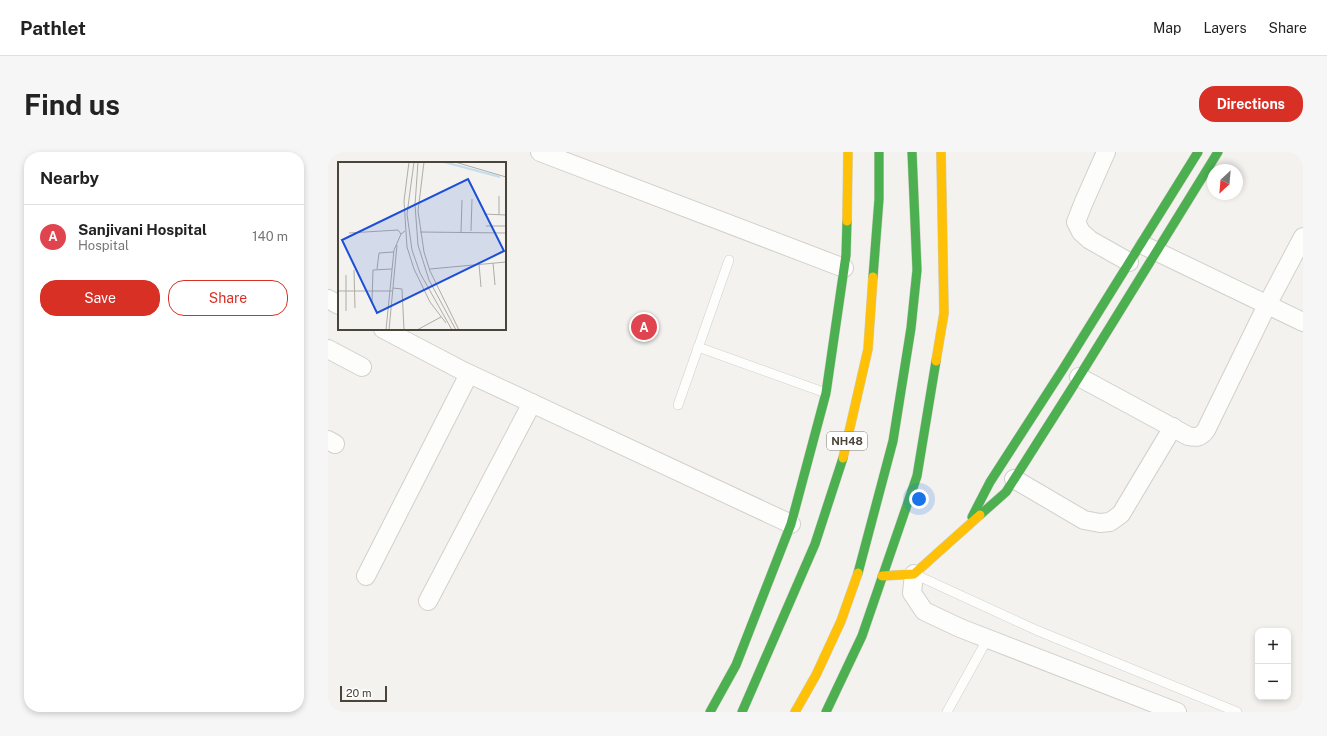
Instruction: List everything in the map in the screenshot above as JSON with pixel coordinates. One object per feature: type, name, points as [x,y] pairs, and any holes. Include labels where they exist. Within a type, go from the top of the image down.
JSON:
[{"type":"main road","points":[[710,712],[736,666],[791,524],[826,393],[846,256],[848,152]]},
{"type":"main road","name":"NH48","points":[[742,712],[815,544],[844,455],[868,349],[879,199],[879,152]]},
{"type":"main road","points":[[795,712],[816,675],[841,621],[862,561],[893,441],[917,270],[912,152]]},
{"type":"main road","points":[[827,710],[862,636],[917,476],[944,313],[941,152]]},
{"type":"main road","points":[[882,576],[914,574],[1003,496],[1079,377],[1198,152]]},
{"type":"main road","points":[[967,527],[990,482],[1130,262],[1149,247],[1218,152]]},
{"type":"street","points":[[540,152],[844,268]]},
{"type":"street","points":[[1106,152],[1076,222],[1081,232],[1090,240],[1130,262]]},
{"type":"street","points":[[1079,377],[1188,436],[1202,436],[1267,305],[1303,237]]},
{"type":"street","points":[[1149,247],[1303,322]]},
{"type":"street","points":[[328,299],[338,304]]},
{"type":"street","points":[[385,330],[469,374],[791,524]]},
{"type":"street","points":[[328,349],[362,368]]},
{"type":"street","points":[[366,576],[469,374]]},
{"type":"street","points":[[428,601],[532,403]]},
{"type":"street","points":[[1014,480],[1084,520],[1100,523],[1110,522],[1121,514],[1173,427]]},
{"type":"street","points":[[914,574],[912,593],[924,610],[960,628],[1177,712]]},
{"type":"lane","points":[[678,405],[729,260]]},
{"type":"lane","points":[[698,347],[826,393]]},
{"type":"lane","points":[[914,574],[1036,630],[1237,712]]},
{"type":"lane","points":[[947,712],[982,647]]},
{"type":"lane","points":[[827,710],[837,712]]},
{"type":"traffic: fast","points":[[873,277],[879,199],[879,152]]},
{"type":"traffic: fast","points":[[858,573],[893,441],[911,328],[917,270],[912,152]]},
{"type":"traffic: fast","points":[[972,517],[990,482],[1063,369],[1198,152]]},
{"type":"traffic: fast","points":[[980,515],[1006,492],[1218,152]]},
{"type":"traffic: fast","points":[[710,712],[736,665],[791,524],[826,393],[846,255],[847,221]]},
{"type":"traffic: fast","points":[[826,712],[862,636],[917,476],[936,361]]},
{"type":"traffic: fast","points":[[742,712],[815,544],[843,458]]},
{"type":"traffic: slow","points":[[847,221],[848,152]]},
{"type":"traffic: slow","points":[[936,361],[944,313],[941,152]]},
{"type":"traffic: slow","points":[[843,458],[868,349],[873,277]]},
{"type":"traffic: slow","points":[[882,576],[914,574],[980,515]]},
{"type":"traffic: slow","points":[[795,712],[816,675],[841,621],[858,573]]},
{"type":"place","name":"Sanjivani Hospital","points":[[644,327]]}]
